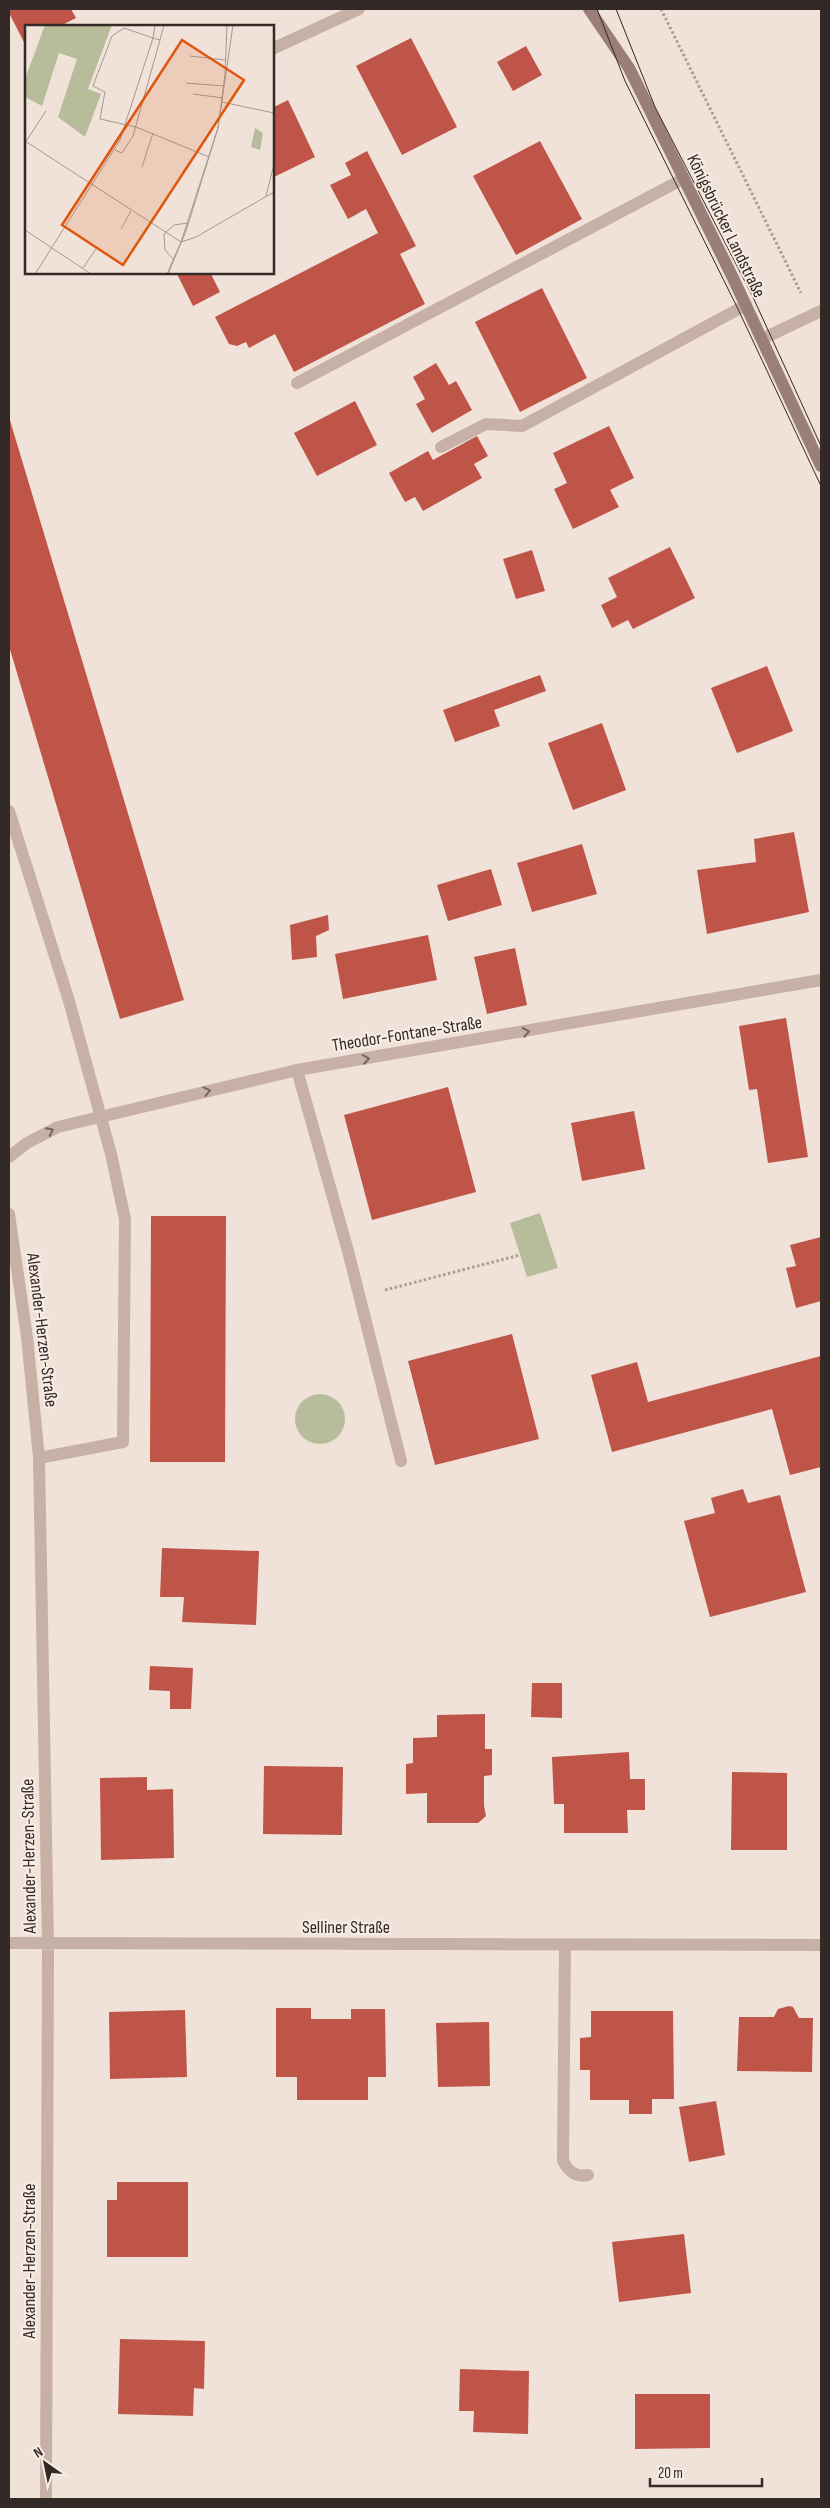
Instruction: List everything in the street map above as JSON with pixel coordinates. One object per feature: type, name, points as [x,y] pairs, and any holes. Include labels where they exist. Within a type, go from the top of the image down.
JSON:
[{"type":"main road","name":"Königsbrücker Landstraße","points":[[589,9],[629,68],[746,305],[821,466]]},
{"type":"street","points":[[274,49],[359,9]]},
{"type":"street","points":[[297,383],[683,179]]},
{"type":"street","points":[[441,447],[486,424],[522,426],[746,305]]},
{"type":"street","points":[[762,339],[817,313]]},
{"type":"street","points":[[9,811],[69,1000],[101,1116],[126,1219],[123,1442],[39,1458]]},
{"type":"street","name":"Theodor-Fontane-Straße","points":[[9,1157],[26,1143],[58,1127],[296,1070],[821,980]]},
{"type":"street","points":[[296,1070],[360,1297],[401,1461]]},
{"type":"street","name":"Alexander-Herzen-Straße","points":[[9,1214],[27,1337],[39,1458],[48,1944],[46,2499]]},
{"type":"street","name":"Selliner Straße","points":[[9,1943],[821,1945]]},
{"type":"street","points":[[565,1945],[563,2161],[569,2171],[580,2176],[588,2175]]},
{"type":"path","points":[[661,9],[817,313]]},
{"type":"path","points":[[360,1297],[520,1255]]},
{"type":"green space","points":[[540,1213],[558,1268],[527,1277],[510,1223]]},
{"type":"green space","points":[[320,1394],[329,1396],[340,1405],[345,1419],[343,1428],[334,1439],[320,1444],[311,1442],[300,1433],[295,1419],[297,1410],[306,1399]]},
{"type":"building","points":[[9,9],[71,9],[76,18],[62,25],[25,25],[25,44],[9,13]]},
{"type":"building","points":[[411,38],[457,127],[402,155],[356,66]]},
{"type":"building","points":[[526,46],[542,75],[513,91],[497,62]]},
{"type":"building","points":[[288,100],[315,157],[274,177],[274,107]]},
{"type":"building","points":[[540,141],[582,219],[516,255],[473,176]]},
{"type":"building","points":[[367,151],[416,246],[400,254],[425,304],[294,372],[275,334],[249,348],[246,342],[237,346],[229,344],[215,317],[378,233],[366,209],[348,219],[330,185],[351,175],[345,163]]},
{"type":"building","points":[[177,274],[211,274],[220,292],[193,306]]},
{"type":"building","points":[[542,288],[587,378],[520,412],[475,322]]},
{"type":"building","points":[[436,363],[449,385],[456,381],[472,410],[432,433],[416,404],[425,399],[413,377]]},
{"type":"building","points":[[355,401],[377,445],[317,476],[294,433]]},
{"type":"building","points":[[9,417],[184,1000],[120,1019],[9,646]]},
{"type":"building","points":[[609,426],[634,478],[610,490],[619,507],[573,529],[554,489],[567,483],[553,453]]},
{"type":"building","points":[[477,436],[488,456],[474,464],[482,478],[423,511],[415,497],[405,502],[389,473],[428,451],[433,460]]},
{"type":"building","points":[[670,547],[695,598],[633,629],[628,620],[612,628],[601,605],[617,597],[608,578]]},
{"type":"building","points":[[532,550],[545,591],[516,599],[503,559]]},
{"type":"building","points":[[767,666],[793,731],[737,753],[711,688]]},
{"type":"building","points":[[540,675],[546,691],[494,710],[500,726],[455,742],[443,710]]},
{"type":"building","points":[[602,723],[626,790],[573,810],[548,743]]},
{"type":"building","points":[[794,832],[809,912],[707,934],[697,870],[756,862],[754,839]]},
{"type":"building","points":[[582,844],[597,894],[532,912],[517,863]]},
{"type":"building","points":[[491,869],[502,905],[448,921],[437,885]]},
{"type":"building","points":[[328,915],[329,930],[316,936],[317,957],[292,960],[290,925]]},
{"type":"building","points":[[428,935],[437,980],[343,999],[335,954]]},
{"type":"building","points":[[515,948],[527,1005],[487,1014],[474,957]]},
{"type":"building","points":[[786,1018],[808,1157],[768,1163],[757,1089],[749,1090],[739,1026]]},
{"type":"building","points":[[448,1087],[476,1192],[372,1220],[344,1115]]},
{"type":"building","points":[[634,1111],[645,1169],[582,1181],[571,1123]]},
{"type":"building","points":[[151,1216],[226,1216],[225,1462],[150,1462]]},
{"type":"building","points":[[821,1237],[821,1301],[796,1308],[786,1268],[796,1266],[790,1245]]},
{"type":"building","points":[[512,1334],[539,1439],[435,1465],[408,1361]]},
{"type":"building","points":[[821,1356],[821,1467],[790,1475],[772,1409],[612,1452],[591,1375],[637,1362],[648,1402]]},
{"type":"building","points":[[743,1489],[748,1503],[780,1495],[806,1592],[710,1617],[684,1521],[715,1513],[711,1498]]},
{"type":"building","points":[[162,1548],[259,1551],[256,1625],[182,1622],[184,1597],[160,1597]]},
{"type":"building","points":[[150,1666],[193,1668],[191,1709],[170,1709],[170,1691],[149,1690]]},
{"type":"building","points":[[532,1683],[562,1683],[562,1718],[531,1717]]},
{"type":"building","points":[[485,1714],[485,1749],[492,1749],[492,1775],[484,1776],[486,1816],[478,1823],[427,1823],[427,1793],[406,1794],[406,1764],[413,1763],[413,1738],[437,1737],[437,1715]]},
{"type":"building","points":[[629,1752],[630,1779],[645,1779],[645,1810],[627,1810],[628,1833],[564,1833],[564,1804],[554,1804],[552,1757]]},
{"type":"building","points":[[264,1766],[343,1767],[342,1835],[263,1834]]},
{"type":"building","points":[[732,1772],[787,1773],[787,1850],[731,1850]]},
{"type":"building","points":[[147,1777],[147,1790],[173,1789],[174,1858],[101,1860],[100,1778]]},
{"type":"building","points":[[789,2006],[793,2007],[799,2018],[813,2018],[812,2072],[737,2071],[739,2017],[774,2017],[778,2009]]},
{"type":"building","points":[[276,2008],[311,2008],[311,2019],[351,2019],[351,2009],[385,2009],[386,2077],[368,2077],[368,2100],[297,2100],[297,2077],[276,2077]]},
{"type":"building","points":[[185,2010],[187,2077],[110,2079],[109,2012]]},
{"type":"building","points":[[591,2011],[673,2011],[674,2099],[652,2099],[652,2114],[629,2114],[629,2100],[590,2100],[590,2070],[580,2070],[580,2038],[591,2037]]},
{"type":"building","points":[[489,2022],[490,2086],[438,2087],[436,2023]]},
{"type":"building","points":[[716,2101],[725,2155],[689,2162],[679,2107]]},
{"type":"building","points":[[117,2182],[188,2182],[188,2257],[107,2257],[107,2200],[117,2200]]},
{"type":"building","points":[[684,2234],[691,2293],[619,2302],[612,2242]]},
{"type":"building","points":[[120,2339],[205,2341],[204,2389],[194,2388],[193,2416],[118,2414]]},
{"type":"building","points":[[460,2369],[529,2371],[528,2434],[473,2432],[474,2411],[459,2411]]},
{"type":"building","points":[[635,2394],[710,2394],[710,2448],[635,2449]]},
{"type":"tram line","points":[[597,9],[625,81],[738,309],[821,486]]},
{"type":"tram line","points":[[616,9],[655,107],[752,295],[821,446]]}]
